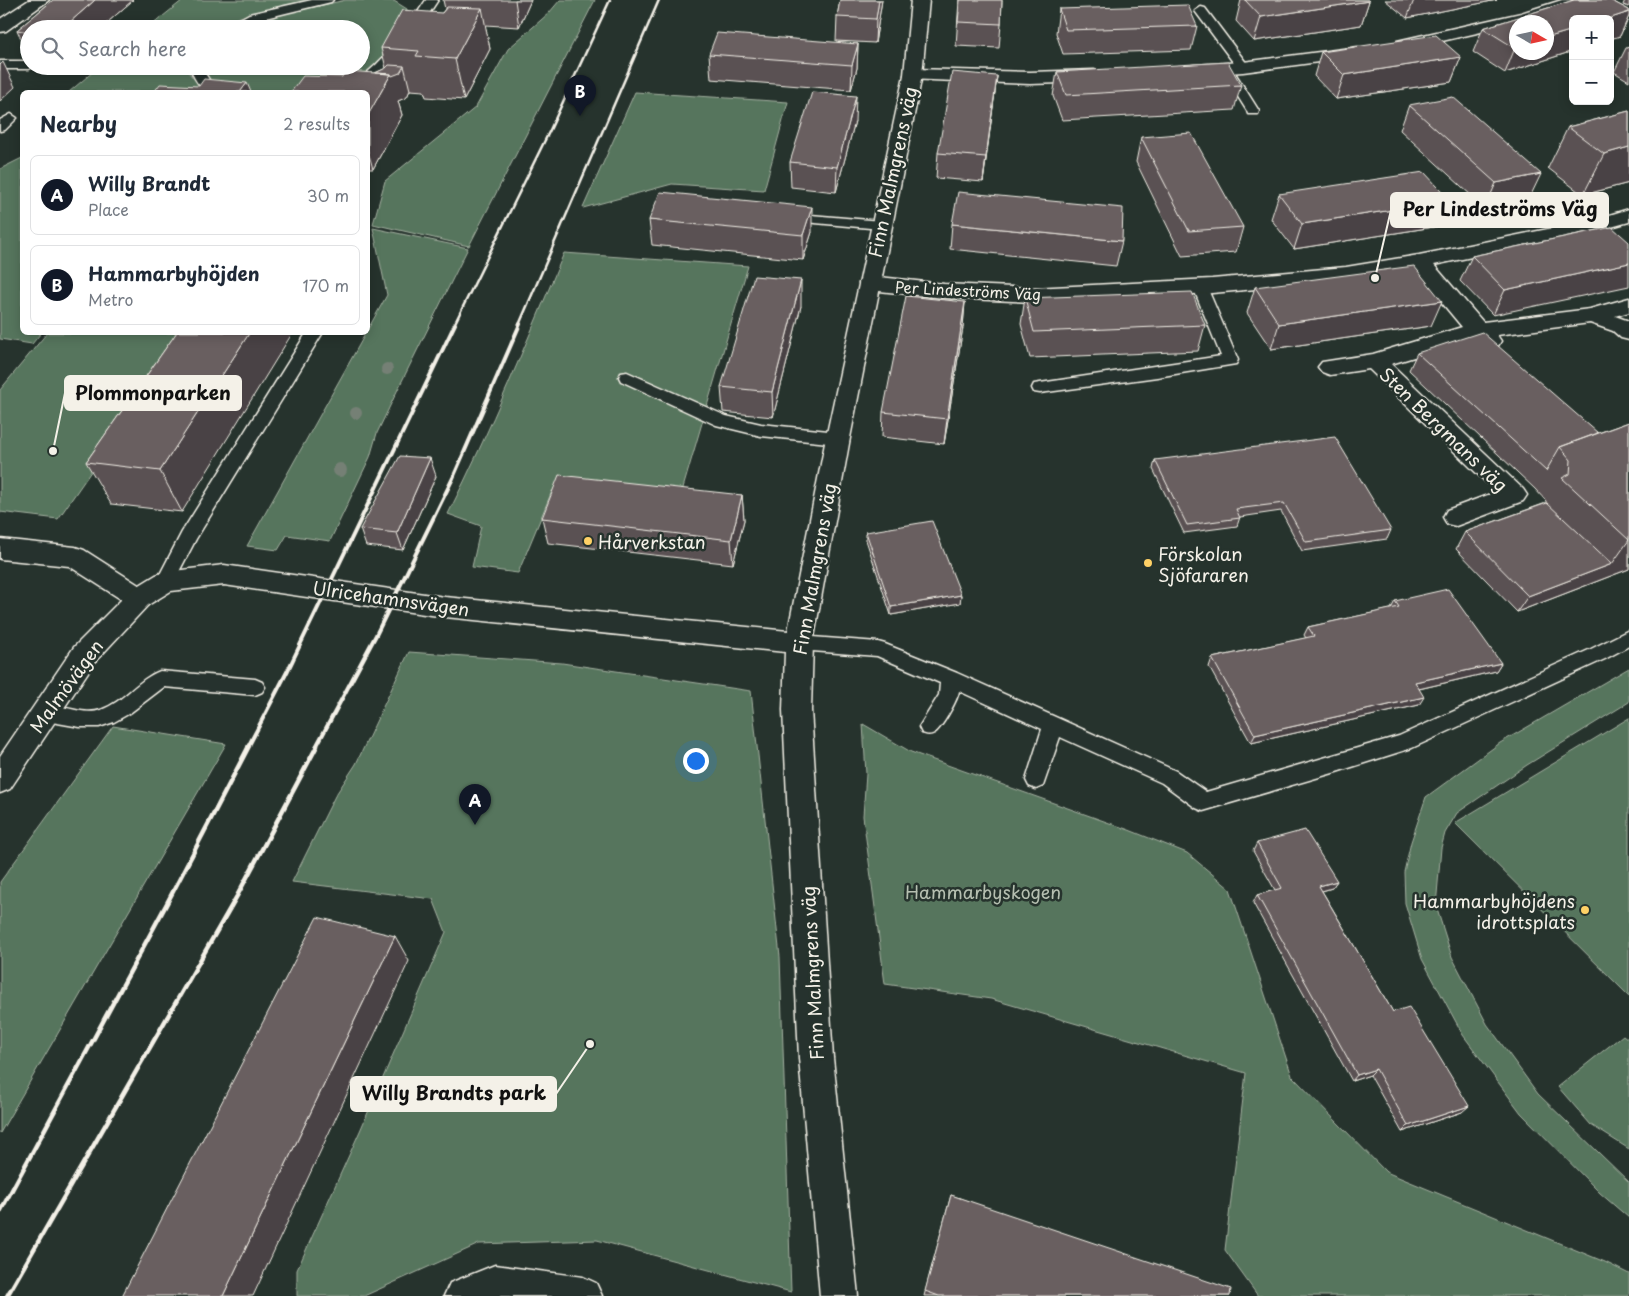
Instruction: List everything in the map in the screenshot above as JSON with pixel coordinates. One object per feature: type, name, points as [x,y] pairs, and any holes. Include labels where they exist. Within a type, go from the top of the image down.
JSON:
[{"type":"street","points":[[0,27],[40,0]]},
{"type":"street","name":"Finn Malmgrens väg","points":[[839,1296],[816,1058],[797,720],[798,643],[881,225],[913,75],[920,0]]},
{"type":"street","points":[[1181,72],[1383,49],[1526,17],[1580,0]]},
{"type":"street","points":[[913,75],[1030,78],[1116,75]]},
{"type":"street","name":"Per Lindeströms Väg","points":[[870,283],[944,292],[1033,295],[1200,287],[1346,274],[1419,262],[1597,224],[1629,215]]},
{"type":"street","points":[[1597,224],[1621,240]]},
{"type":"street","points":[[1419,262],[1477,330],[1506,355]]},
{"type":"street","name":"Sten Bergmans väg","points":[[1330,367],[1374,361],[1477,330],[1592,316],[1629,305]]},
{"type":"street","name":"Sten Bergmans väg","points":[[1592,316],[1621,326],[1629,333]]},
{"type":"street","name":"Sten Bergmans väg","points":[[1374,361],[1514,496],[1456,517]]},
{"type":"street","points":[[0,549],[75,557],[139,598]]},
{"type":"street","name":"Ulricehamnsvägen","points":[[139,598],[165,582],[224,575],[445,606],[798,643]]},
{"type":"street","name":"Malmövägen","points":[[0,780],[84,655],[139,598]]},
{"type":"street","points":[[463,1296],[495,1284],[583,1296]]},
{"type":"lane","points":[[246,20],[327,0]]},
{"type":"lane","points":[[350,90],[376,73],[400,46],[432,0]]},
{"type":"lane","points":[[1201,10],[1234,67],[1253,112]]},
{"type":"lane","points":[[0,65],[20,65]]},
{"type":"lane","points":[[200,75],[207,87],[212,90]]},
{"type":"lane","points":[[0,127],[11,118]]},
{"type":"lane","points":[[774,216],[881,225]]},
{"type":"lane","points":[[1040,388],[1230,360],[1200,287]]},
{"type":"lane","points":[[165,582],[188,537],[313,335]]},
{"type":"lane","points":[[627,377],[722,421],[761,430],[838,438]]},
{"type":"lane","points":[[798,643],[878,649],[950,678],[1169,777],[1203,802],[1333,766],[1405,742],[1598,654],[1629,637]]},
{"type":"lane","points":[[929,727],[949,696],[950,678]]},
{"type":"lane","points":[[46,713],[99,719],[119,709],[160,679],[255,687]]},
{"type":"lane","points":[[1036,780],[1053,724]]},
{"type":"green space","points":[[183,0],[311,0],[272,8],[233,20],[158,20]]},
{"type":"green space","points":[[346,0],[394,1],[407,9],[405,32],[370,72],[370,20],[265,20],[290,12]]},
{"type":"green space","points":[[560,0],[595,0],[469,246],[373,224],[385,181],[476,107],[508,49],[549,13]]},
{"type":"green space","points":[[89,75],[191,75],[203,90],[71,90]]},
{"type":"green space","points":[[207,75],[364,75],[336,90],[222,90],[211,82]]},
{"type":"green space","points":[[635,92],[788,102],[764,190],[672,184],[583,208]]},
{"type":"green space","points":[[20,159],[20,335],[39,335],[32,344],[0,339],[0,169]]},
{"type":"green space","points":[[373,228],[468,248],[377,433],[370,457],[330,541],[287,535],[278,550],[247,546],[365,335],[370,335],[370,325],[387,295]]},
{"type":"green space","points":[[564,253],[748,266],[678,505],[552,491],[518,573],[472,567],[481,526],[448,514],[494,417]]},
{"type":"green space","points":[[45,335],[186,335],[58,519],[0,512],[0,390]]},
{"type":"green space","points":[[409,652],[562,663],[751,691],[780,957],[791,1292],[597,1240],[479,1244],[364,1296],[297,1296],[297,1270],[360,1131],[446,932],[433,899],[292,882],[335,796],[356,764]]},
{"type":"green space","points":[[1629,668],[1629,702],[1527,765],[1457,813],[1445,833],[1441,848],[1436,906],[1452,957],[1487,1024],[1538,1094],[1629,1182],[1629,1218],[1600,1193],[1521,1113],[1463,1035],[1422,959],[1405,903],[1404,872],[1411,842],[1426,797],[1500,743]]},
{"type":"green space","name":"Hammarbyhöjdens idrottsplats","points":[[1629,718],[1629,996],[1455,823]]},
{"type":"green space","name":"Hammarbyskogen","points":[[863,724],[911,752],[1129,830],[1187,853],[1230,889],[1292,1076],[1386,1172],[1605,1262],[1629,1274],[1629,1296],[1258,1296],[1225,1250],[1246,1073],[991,999],[885,984],[863,816],[866,774]]},
{"type":"green space","points":[[113,726],[226,744],[0,1133],[0,882]]},
{"type":"green space","points":[[1623,1035],[1629,1040],[1629,1149],[1591,1125],[1558,1087]]},
{"type":"building","points":[[53,0],[95,0],[72,20],[29,20]]},
{"type":"building","points":[[840,0],[879,0],[876,19],[837,17]]},
{"type":"building","points":[[960,0],[1002,0],[1001,24],[958,22]]},
{"type":"building","points":[[1245,0],[1368,0],[1369,1],[1261,17]]},
{"type":"building","points":[[1574,0],[1610,0],[1629,10],[1629,12],[1614,17],[1614,15],[1569,15],[1569,31],[1554,36],[1554,15],[1525,15]]},
{"type":"building","points":[[1188,5],[1197,26],[1066,30],[1059,9]]},
{"type":"building","points":[[447,7],[482,8],[455,59],[416,56],[419,51],[381,48],[402,10],[442,13]]},
{"type":"building","points":[[1509,20],[1509,44],[1483,28]]},
{"type":"building","points":[[717,33],[858,44],[852,65],[709,54]]},
{"type":"building","points":[[1436,35],[1461,57],[1344,75],[1321,52]]},
{"type":"building","points":[[1228,62],[1241,85],[1066,95],[1057,72]]},
{"type":"building","points":[[389,65],[404,66],[400,73],[392,76],[391,74],[375,73],[386,68]]},
{"type":"building","points":[[952,72],[997,76],[986,157],[938,153]]},
{"type":"building","points":[[370,73],[391,74],[370,111],[370,90],[292,90],[303,76],[342,77],[343,75],[370,75]]},
{"type":"building","points":[[204,79],[247,83],[242,90],[156,90],[160,84],[199,86]]},
{"type":"building","points":[[812,92],[856,96],[837,167],[790,162]]},
{"type":"building","points":[[1453,97],[1541,174],[1496,183],[1409,105]]},
{"type":"building","points":[[1629,111],[1629,147],[1604,154],[1568,127]]},
{"type":"building","points":[[1191,133],[1243,227],[1189,231],[1141,137]]},
{"type":"building","points":[[1424,172],[1451,201],[1302,224],[1279,194]]},
{"type":"building","points":[[660,192],[812,207],[803,235],[649,220]]},
{"type":"building","points":[[958,192],[1123,208],[1122,241],[952,224]]},
{"type":"building","points":[[1612,227],[1629,242],[1629,263],[1505,290],[1472,256]]},
{"type":"building","points":[[1414,266],[1442,301],[1279,324],[1255,287]]},
{"type":"building","points":[[754,276],[801,280],[772,392],[721,387]]},
{"type":"building","points":[[1192,292],[1205,325],[1034,332],[1025,298]]},
{"type":"building","points":[[906,296],[965,302],[947,419],[883,412]]},
{"type":"building","points":[[1482,332],[1598,433],[1560,447],[1546,471],[1417,353]]},
{"type":"building","points":[[175,335],[248,335],[160,471],[86,462]]},
{"type":"building","points":[[1629,422],[1629,540],[1562,478],[1570,474],[1571,460],[1560,447]]},
{"type":"building","points":[[1335,437],[1391,530],[1306,542],[1284,503],[1236,509],[1240,518],[1187,525],[1155,460]]},
{"type":"building","points":[[400,456],[430,458],[397,533],[360,529]]},
{"type":"building","points":[[559,475],[742,495],[731,540],[542,518]]},
{"type":"building","points":[[1547,503],[1612,564],[1528,596],[1465,532]]},
{"type":"building","points":[[932,521],[961,595],[891,607],[866,532]]},
{"type":"building","points":[[1448,589],[1501,663],[1415,682],[1424,697],[1255,735],[1212,658],[1314,636],[1308,627],[1399,607],[1395,601]]},
{"type":"building","points":[[1305,830],[1337,881],[1319,886],[1393,1012],[1409,1007],[1469,1106],[1408,1126],[1376,1069],[1357,1075],[1257,895],[1282,888],[1257,843]]},
{"type":"building","points":[[317,917],[395,936],[223,1296],[122,1296]]},
{"type":"building","points":[[951,1195],[1231,1289],[1230,1296],[939,1296],[925,1291]]},
{"type":"railway","points":[[454,325],[550,130],[610,0]]},
{"type":"railway","points":[[519,325],[659,0]]},
{"type":"railway","points":[[248,747],[288,670],[455,324]]},
{"type":"railway","points":[[316,747],[376,635],[453,478],[520,324]]},
{"type":"railway","points":[[0,1212],[166,905],[249,746]]},
{"type":"railway","points":[[7,1296],[237,896],[317,746]]},
{"type":"place","name":"Hammarbyhöjden","points":[[580,116]]},
{"type":"place","name":"Per Lindeströms Väg","points":[[1375,278]]},
{"type":"place","name":"Plommonparken","points":[[53,451]]},
{"type":"place","name":"Hårverkstan","points":[[588,541]]},
{"type":"place","name":"Förskolan Sjöfararen","points":[[1148,563]]},
{"type":"place","name":"Willy Brandt","points":[[475,825]]},
{"type":"place","name":"Hammarbyhöjdens idrottsplats","points":[[1585,910]]},
{"type":"place","name":"Willy Brandts park","points":[[590,1044]]}]
